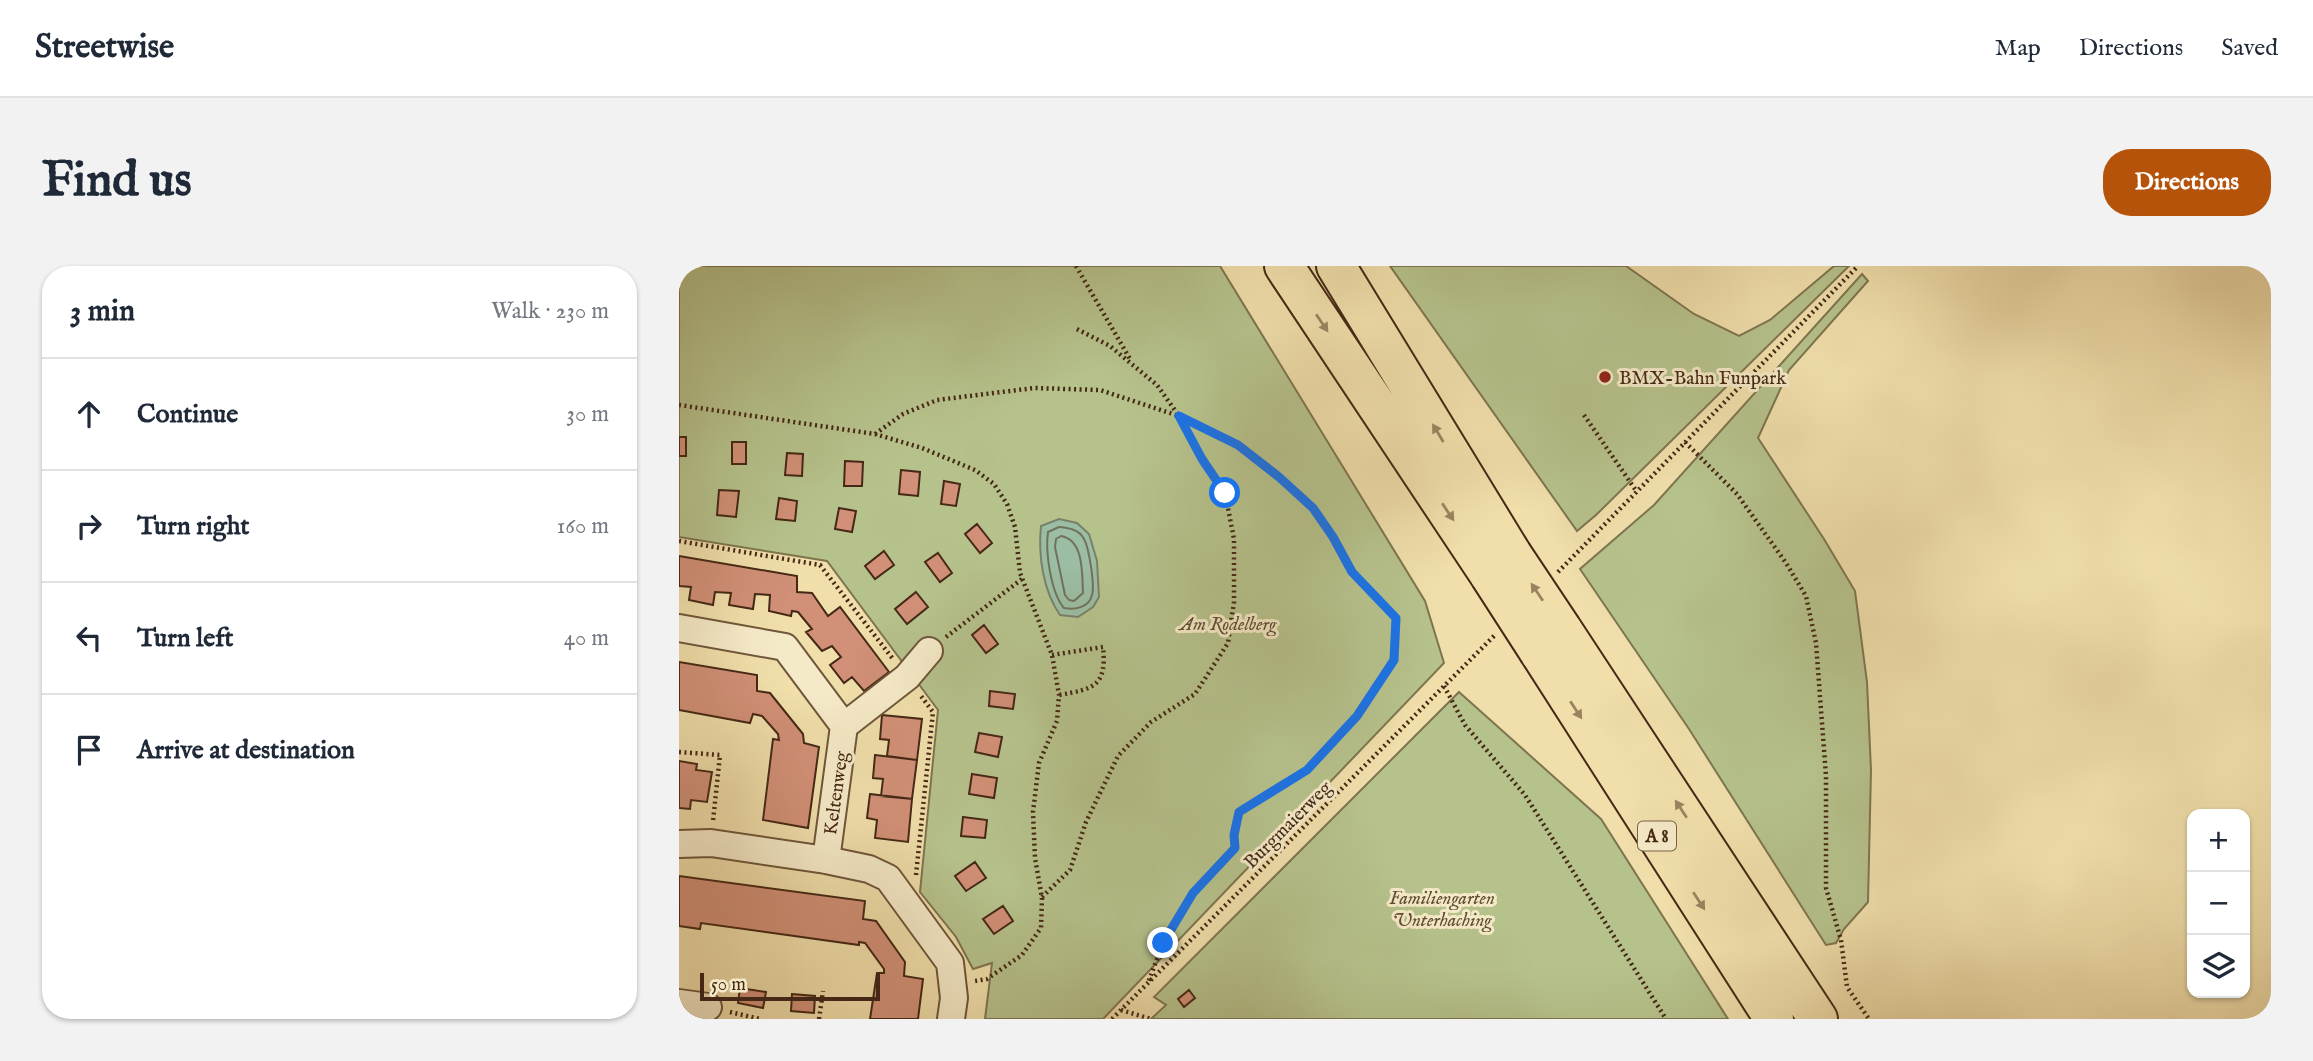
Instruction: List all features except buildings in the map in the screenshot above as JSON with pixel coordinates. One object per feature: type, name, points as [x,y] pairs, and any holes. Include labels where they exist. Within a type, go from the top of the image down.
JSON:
[{"type":"highway","name":"A 8","points":[[1284,266],[1501,565],[1551,641],[1818,1019]]},
{"type":"highway","name":"A 8","points":[[1336,266],[1501,565]]},
{"type":"highway","name":"A 8","points":[[1551,641],[1774,1019]]},
{"type":"street","name":"Keltenweg","points":[[679,628],[785,647],[844,726],[827,860]]},
{"type":"street","name":"Keltenweg","points":[[844,726],[907,677],[929,651]]},
{"type":"street","points":[[679,844],[711,843],[827,860],[869,869],[888,878],[950,964],[954,984],[951,1019]]},
{"type":"street","points":[[679,1003],[708,1007]]},
{"type":"path","points":[[1076,266],[1132,363]]},
{"type":"path","points":[[1618,512],[1858,266]]},
{"type":"path","points":[[1042,898],[1070,870],[1086,822],[1118,757],[1151,722],[1195,694],[1228,643],[1234,602],[1234,539],[1225,493],[1157,385],[1110,346],[1075,328]]},
{"type":"path","points":[[875,434],[903,414],[937,400],[1034,388],[1100,390],[1179,416],[1238,445],[1313,508],[1352,572],[1396,618],[1394,660],[1357,716],[1307,770],[1239,812],[1234,835],[1235,848],[1193,893],[1163,943],[1148,983]]},
{"type":"path","points":[[679,405],[875,434],[922,448],[975,470],[994,484],[1007,504],[1015,527],[1022,579],[1055,654],[1059,695],[1057,720],[1039,763],[1033,812],[1035,858],[1042,898],[1041,928],[1022,955],[987,979],[954,984]]},
{"type":"path","points":[[1584,415],[1637,492]]},
{"type":"path","points":[[1685,442],[1737,494],[1806,596],[1816,643],[1826,776],[1826,888],[1841,940],[1847,988],[1868,1019]]},
{"type":"path","points":[[679,541],[820,565],[933,712],[915,881],[900,893]]},
{"type":"path","points":[[929,651],[1022,579]]},
{"type":"path","points":[[1055,654],[1103,647],[1103,676],[1094,687],[1059,695]]},
{"type":"path","points":[[1444,686],[1465,724],[1525,795],[1666,1019]]},
{"type":"path","name":"Burgmaierweg","points":[[1112,1019],[1392,738]]},
{"type":"path","points":[[679,752],[720,755],[713,813]]},
{"type":"path","points":[[819,1019],[823,991]]},
{"type":"path","points":[[1121,1010],[1151,1019]]},
{"type":"green space","name":"Am Rodelberg","points":[[679,266],[1220,266],[1425,601],[1444,663],[1103,1019],[985,1019],[992,963],[973,969],[956,937],[920,892],[938,710],[827,561],[679,537]]},
{"type":"green space","points":[[1390,266],[1626,266],[1694,314],[1739,336],[1770,320],[1834,266],[1849,266],[1577,531]]},
{"type":"green space","points":[[1862,274],[1868,281],[1789,370],[1758,438],[1855,591],[1867,682],[1871,770],[1868,902],[1844,929],[1836,943],[1826,945],[1689,729],[1580,569],[1654,505]]},
{"type":"green space","name":"Familiengarten Unterhaching","points":[[1459,692],[1601,819],[1728,1019],[1151,1019],[1166,1005],[1154,997]]},
{"type":"water","points":[[1059,519],[1077,523],[1089,534],[1097,561],[1099,597],[1093,607],[1078,617],[1060,615],[1049,595],[1043,572],[1041,526]]},
{"type":"place","name":"BMX-Bahn Funpark","points":[[1605,377]]},
{"type":"route","points":[[1163,943],[1193,893],[1235,848],[1234,835],[1239,812],[1307,770],[1357,716],[1394,660],[1396,618],[1352,572],[1313,508],[1238,445],[1179,416],[1202,459],[1225,493]]}]
